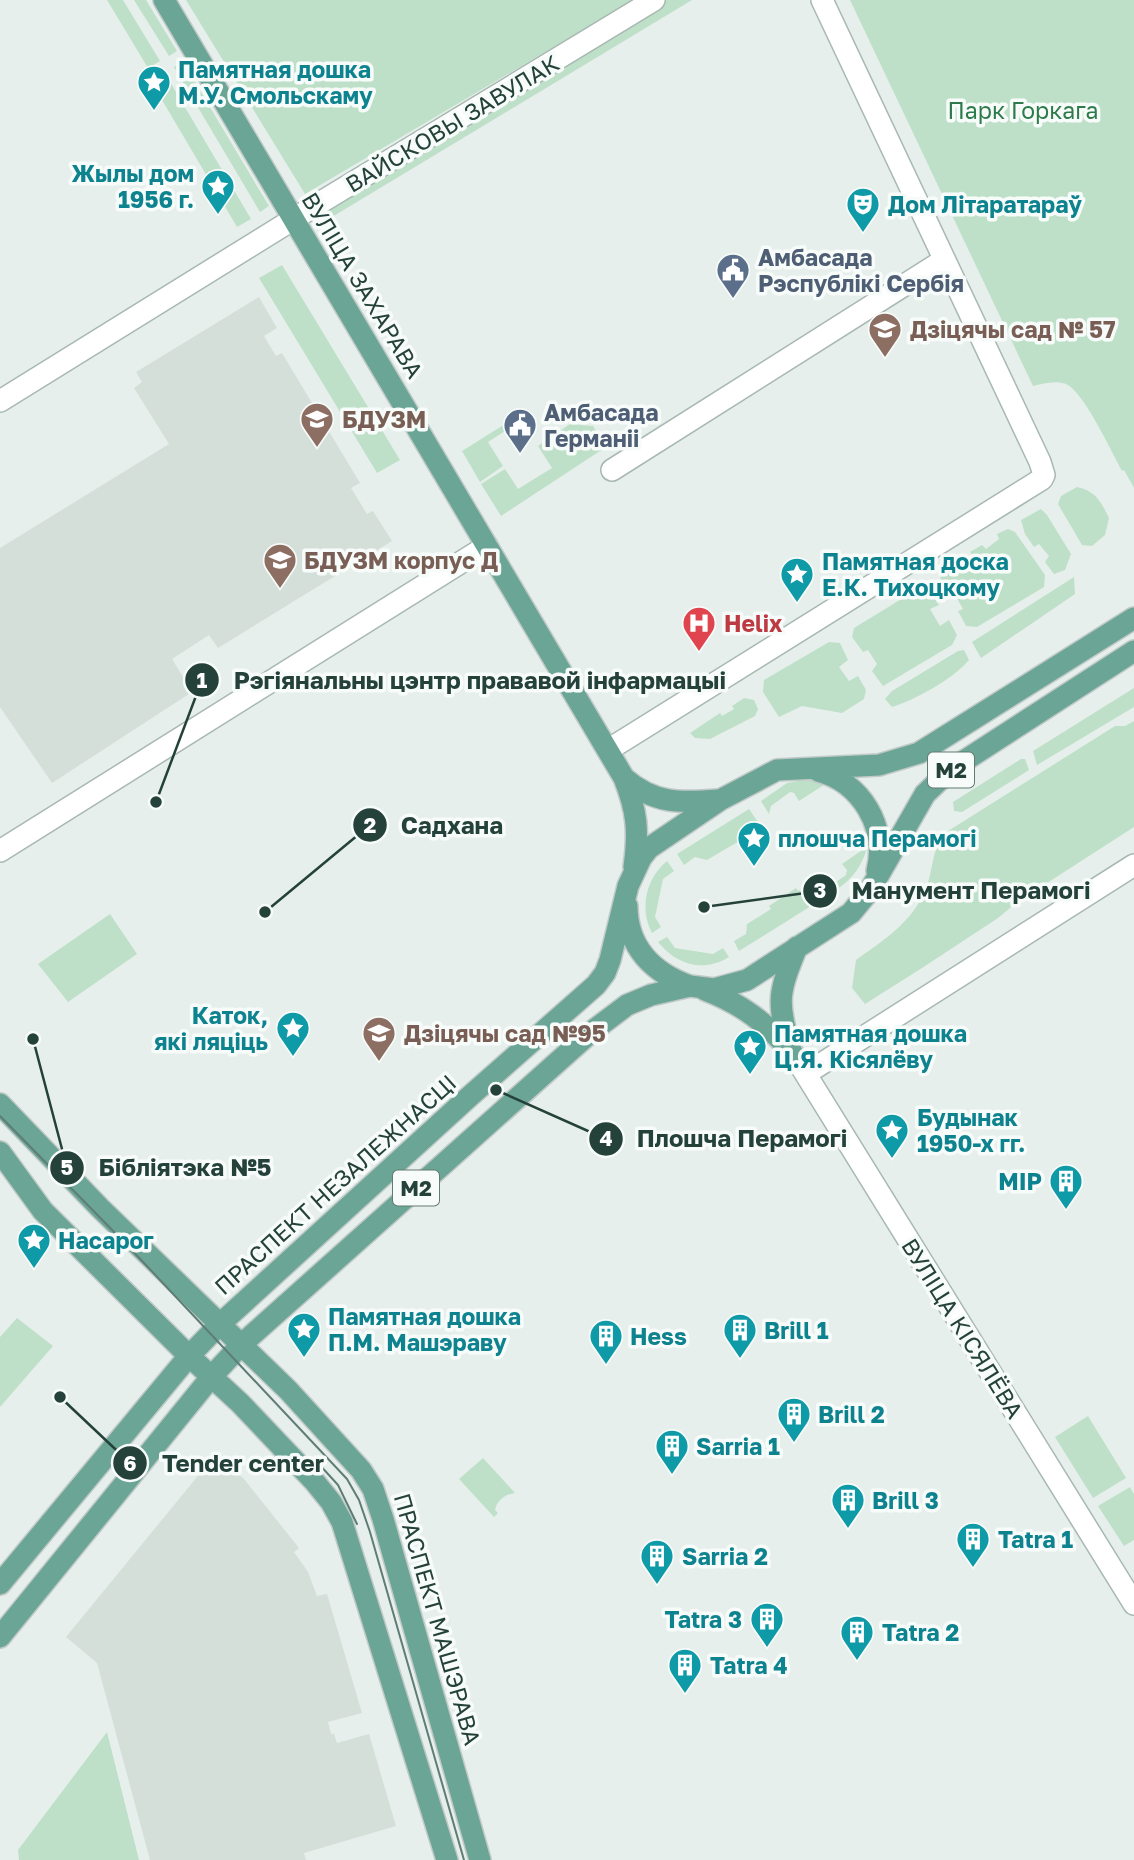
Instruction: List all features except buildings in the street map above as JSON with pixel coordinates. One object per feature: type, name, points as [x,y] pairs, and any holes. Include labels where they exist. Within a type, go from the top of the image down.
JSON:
[{"type":"main road","name":"ВУЛІЦА ЗАХАРАВА","points":[[164,0],[624,778],[635,807],[638,828],[633,872]]},
{"type":"main road","name":"ПРАСПЕКТ НЕЗАЛЕЖНАСЦІ","points":[[0,1584],[189,1356],[220,1324],[596,985],[610,960],[633,872],[649,848],[720,800],[777,770],[879,765],[919,753],[1134,618]]},
{"type":"main road","name":"М2","points":[[0,1637],[212,1377],[242,1344],[610,1017],[627,1005],[651,995],[695,987],[724,987],[747,980],[851,913],[862,902],[925,794],[935,783],[950,770],[1134,651]]},
{"type":"main road","name":"М2","points":[[809,769],[837,778],[858,793],[865,803],[879,840],[875,879]]},
{"type":"main road","points":[[624,778],[637,789],[661,800],[720,800]]},
{"type":"main road","name":"М2","points":[[627,897],[628,924],[642,954],[666,976],[695,987]]},
{"type":"main road","points":[[792,1052],[782,1018],[780,992],[797,947]]},
{"type":"main road","points":[[695,987],[725,998],[759,1018],[792,1052]]},
{"type":"main road","name":"ПРАСПЕКТ МАШЭРАВА","points":[[0,1104],[100,1208],[270,1371],[361,1470],[373,1489],[480,1860]]},
{"type":"main road","points":[[0,1152],[43,1211],[240,1403],[331,1502],[342,1522],[447,1860]]},
{"type":"main road","points":[[397,1697],[431,1689]]},
{"type":"street","name":"ВАЙСКОВЫ ЗАВУЛАК","points":[[0,401],[654,0]]},
{"type":"street","points":[[608,750],[1042,479],[1044,471],[1040,462],[822,0]]},
{"type":"street","points":[[612,470],[944,260]]},
{"type":"street","points":[[0,851],[487,546]]},
{"type":"street","points":[[807,1073],[1134,865]]},
{"type":"street","name":"ВУЛІЦА КІСЯЛЁВА","points":[[792,1052],[1134,1604]]},
{"type":"shaded area","points":[[259,297],[277,328],[264,336],[276,356],[282,353],[360,483],[351,488],[367,514],[373,511],[392,541],[218,648],[209,635],[172,659],[192,692],[52,783],[0,707],[0,548],[169,444],[134,388],[142,382],[136,372]]},
{"type":"shaded area","points":[[215,1455],[244,1479],[299,1548],[294,1552],[308,1572],[317,1596],[327,1594],[362,1713],[328,1722],[331,1734],[334,1734],[337,1743],[369,1734],[396,1826],[304,1853],[306,1860],[150,1860],[97,1663],[66,1637]]},
{"type":"green space","points":[[107,0],[123,0],[160,61],[148,68]]},
{"type":"green space","points":[[134,0],[146,0],[177,51],[169,56]]},
{"type":"green space","points":[[186,0],[633,0],[305,194]]},
{"type":"green space","points":[[660,0],[692,0],[327,220],[319,206]]},
{"type":"green space","name":"Парк Горкага","points":[[850,0],[1134,0],[1134,488],[1089,410],[1073,389],[1058,382],[1033,386]]},
{"type":"green space","points":[[183,62],[269,206],[260,212],[174,67]]},
{"type":"green space","points":[[163,70],[251,219],[237,227],[149,78]]},
{"type":"green space","points":[[282,265],[400,460],[377,473],[259,278]]},
{"type":"green space","points":[[570,424],[593,426],[606,447],[501,516],[481,484],[505,469],[518,489],[552,468],[538,446]]},
{"type":"green space","points":[[502,426],[505,431],[488,442],[503,466],[480,482],[462,451]]},
{"type":"green space","points":[[1077,487],[1093,494],[1109,518],[1105,535],[1092,546],[1082,545],[1058,504],[1061,496]]},
{"type":"green space","points":[[1041,509],[1071,554],[1065,570],[1054,574],[1045,562],[1049,556],[1039,544],[1034,547],[1025,534],[1021,520]]},
{"type":"green space","points":[[1008,529],[1015,532],[1045,575],[1044,587],[977,627],[966,626],[958,611],[963,609],[954,593],[947,595],[940,581],[942,570],[955,563],[959,567],[974,557],[970,552],[982,545],[986,549],[999,539],[997,534]]},
{"type":"green space","points":[[1074,577],[1075,594],[981,658],[972,642]]},
{"type":"green space","points":[[921,587],[928,589],[939,605],[930,609],[940,626],[949,620],[957,635],[952,645],[883,686],[872,671],[877,664],[868,650],[863,652],[852,637],[854,628]]},
{"type":"green space","points":[[829,642],[840,643],[848,660],[839,667],[849,681],[858,676],[866,690],[864,699],[842,713],[802,706],[779,717],[763,692],[764,680]]},
{"type":"green space","points":[[964,650],[969,660],[933,688],[892,707],[885,699],[892,691],[958,651]]},
{"type":"green space","points":[[1134,688],[1134,707],[1037,765],[1033,751]]},
{"type":"green space","points":[[744,698],[754,700],[758,709],[755,716],[710,739],[695,738],[690,733],[720,713],[722,716],[734,709],[732,706]]},
{"type":"green space","points":[[1134,721],[1134,827],[865,1004],[852,988],[856,960],[896,930],[919,902],[928,883],[942,837],[1115,726],[1125,726]]},
{"type":"green space","points":[[1025,759],[1029,770],[962,812],[954,811],[953,802]]},
{"type":"green space","points":[[808,779],[827,783],[799,801],[794,793],[790,792],[771,806],[769,814],[761,801],[787,783]]},
{"type":"green space","points":[[749,809],[760,825],[758,830],[707,860],[695,857],[684,865],[677,854]]},
{"type":"green space","points":[[868,846],[860,865],[851,877],[823,899],[816,888],[826,889],[846,875],[847,870],[842,864]]},
{"type":"green space","points":[[667,861],[674,871],[663,879],[655,917],[661,927],[652,933],[646,914],[647,894],[654,876]]},
{"type":"green space","points":[[796,888],[811,906],[739,951],[734,941],[746,934],[747,924],[771,909],[769,906]]},
{"type":"green space","points":[[110,914],[137,954],[68,1002],[38,964]]},
{"type":"green space","points":[[667,937],[675,948],[713,954],[723,948],[729,957],[710,965],[691,964],[673,956],[658,942]]},
{"type":"green space","points":[[17,1318],[53,1346],[0,1407],[0,1337]]},
{"type":"green space","points":[[1088,1416],[1126,1478],[1093,1498],[1055,1437]]},
{"type":"green space","points":[[483,1458],[515,1493],[500,1500],[495,1510],[498,1513],[494,1517],[459,1479]]},
{"type":"green space","points":[[1130,1487],[1134,1494],[1134,1540],[1124,1546],[1098,1506]]},
{"type":"green space","points":[[107,1732],[139,1860],[19,1860],[18,1850]]},
{"type":"tram line","points":[[0,1116],[128,1246],[347,1479],[359,1500],[370,1532],[464,1860]]},
{"type":"tram line","points":[[318,1463],[338,1485],[357,1524]]},
{"type":"place","name":"Памятная дошка М.У. Смольскаму","points":[[154,112]]},
{"type":"place","name":"Жылы дом 1956 г.","points":[[218,216]]},
{"type":"place","name":"Дом Літаратараў","points":[[863,234]]},
{"type":"place","name":"Амбасада Рэспублікі Сербія","points":[[733,300]]},
{"type":"place","name":"Дзіцячы сад № 57","points":[[885,359]]},
{"type":"place","name":"БДУЗМ","points":[[317,449]]},
{"type":"place","name":"Амбасада Германіі","points":[[520,455]]},
{"type":"place","name":"БДУЗМ корпус Д","points":[[280,590]]},
{"type":"place","name":"Памятная доска Е.К. Тихоцкому","points":[[797,604]]},
{"type":"place","name":"Helix","points":[[699,653]]},
{"type":"place","name":"Рэгіянальны цэнтр прававой інфармацыі","points":[[156,802]]},
{"type":"place","name":"плошча Перамогі","points":[[754,868]]},
{"type":"place","name":"Манумент Перамогі","points":[[704,907]]},
{"type":"place","name":"Садхана","points":[[265,912]]},
{"type":"place","name":"Бібліятэка №5","points":[[33,1039]]},
{"type":"place","name":"Каток, які ляціць","points":[[293,1058]]},
{"type":"place","name":"Дзіцячы сад №95","points":[[379,1063]]},
{"type":"place","name":"Памятная дошка Ц.Я. Кісялёву","points":[[750,1076]]},
{"type":"place","name":"Плошча Перамогі","points":[[496,1090]]},
{"type":"place","name":"Будынак 1950-х гг.","points":[[892,1160]]},
{"type":"place","name":"МІР","points":[[1066,1211]]},
{"type":"place","name":"Насарог","points":[[34,1270]]},
{"type":"place","name":"Памятная дошка П.М. Машэраву","points":[[304,1359]]},
{"type":"place","name":"Brill 1","points":[[740,1360]]},
{"type":"place","name":"Hess","points":[[606,1366]]},
{"type":"place","name":"Tender center","points":[[60,1397]]},
{"type":"place","name":"Brill 2","points":[[794,1444]]},
{"type":"place","name":"Sarria 1","points":[[672,1476]]},
{"type":"place","name":"Brill 3","points":[[848,1530]]},
{"type":"place","name":"Tatra 1","points":[[973,1569]]},
{"type":"place","name":"Sarria 2","points":[[657,1586]]},
{"type":"place","name":"Tatra 3","points":[[767,1649]]},
{"type":"place","name":"Tatra 2","points":[[857,1662]]},
{"type":"place","name":"Tatra 4","points":[[685,1695]]}]
